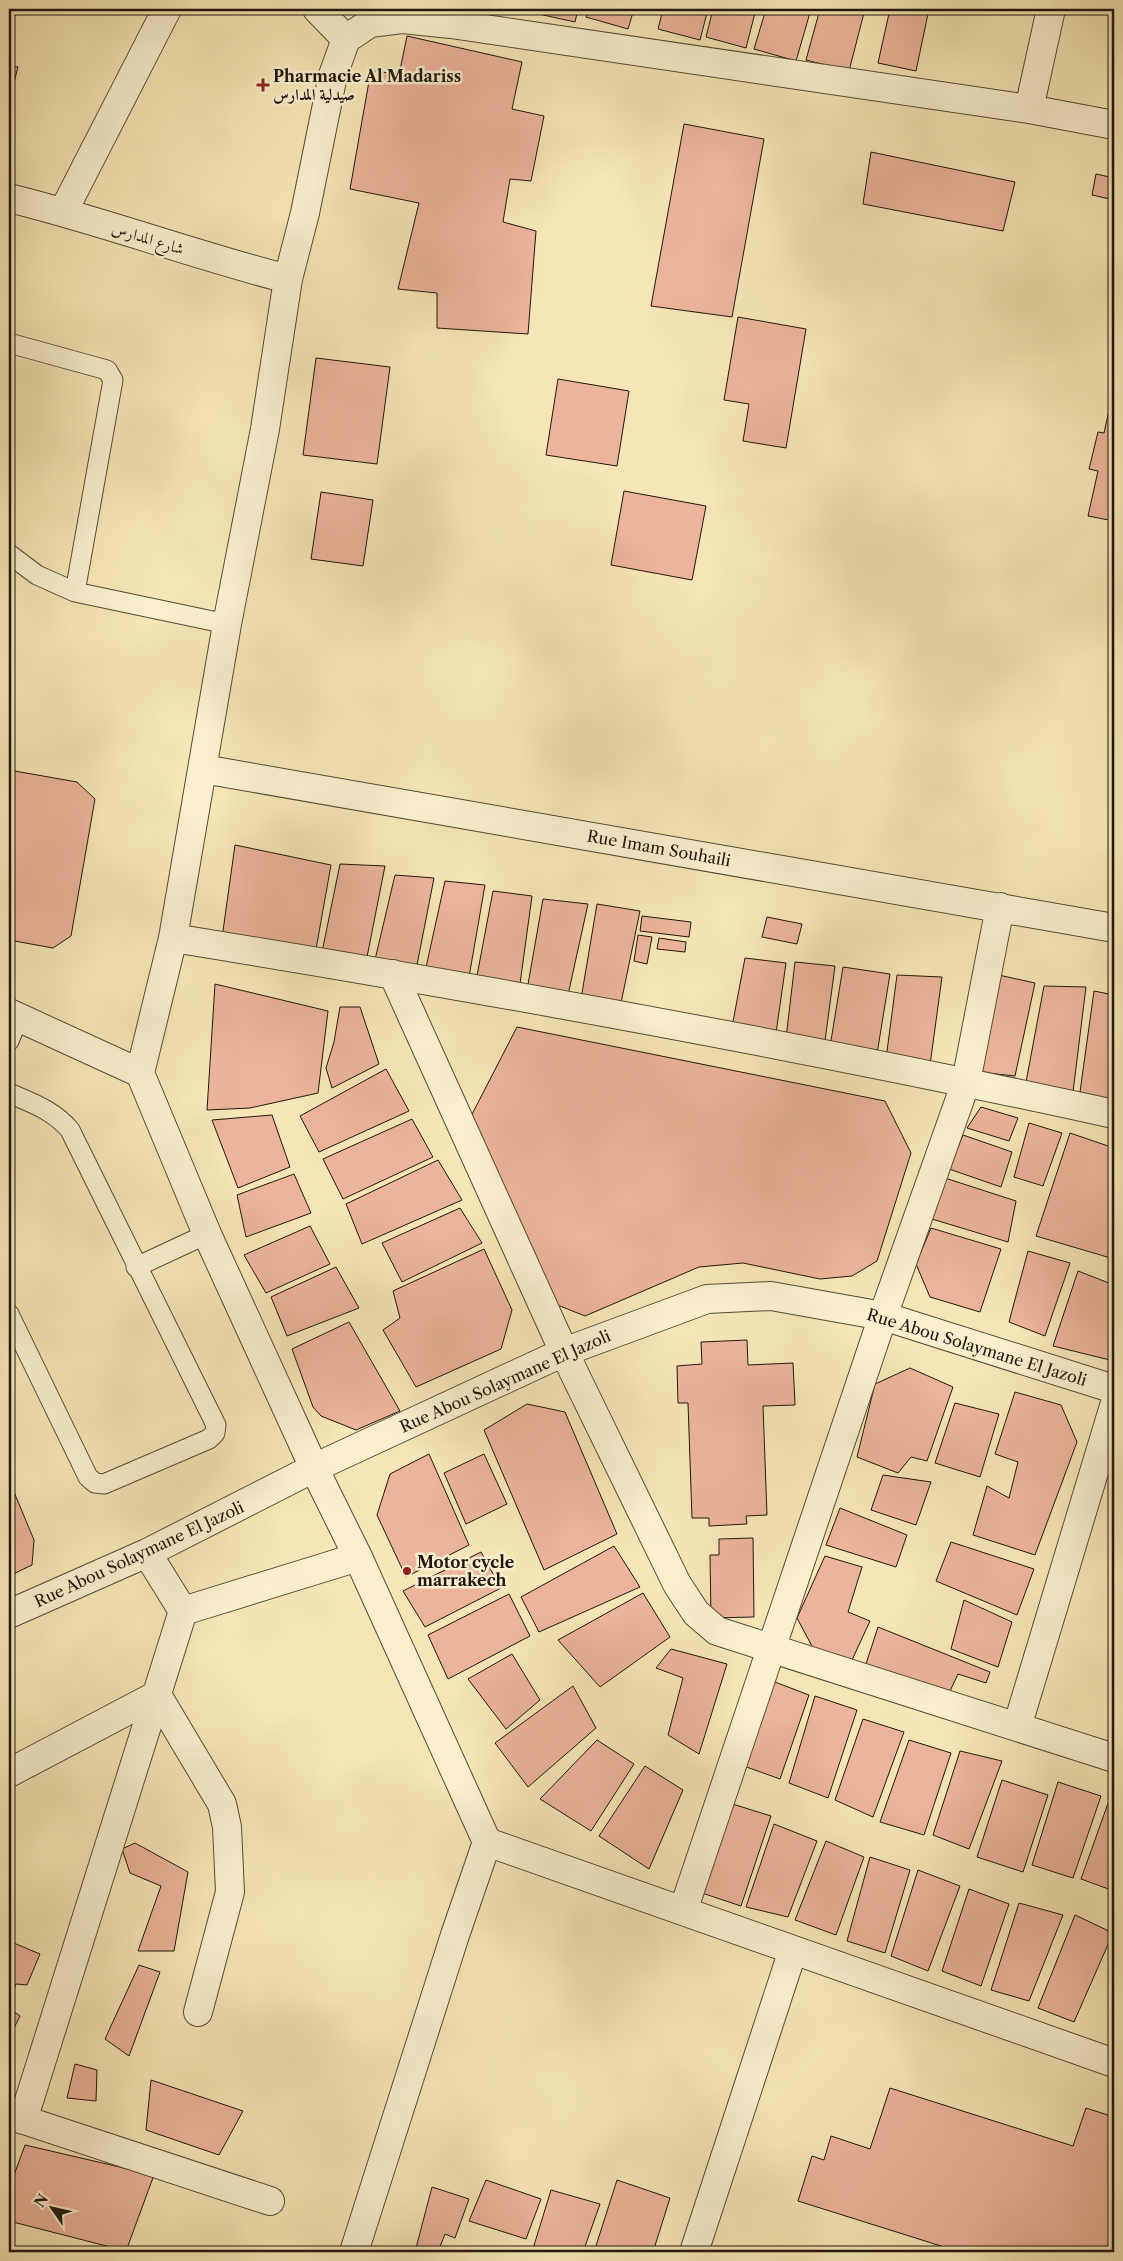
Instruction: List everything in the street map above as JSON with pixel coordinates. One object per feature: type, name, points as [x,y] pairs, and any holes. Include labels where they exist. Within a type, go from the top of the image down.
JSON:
[{"type":"street","points":[[62,212],[167,9]]},
{"type":"street","points":[[317,9],[346,39]]},
{"type":"street","points":[[1029,109],[1050,9]]},
{"type":"street","points":[[354,2252],[455,1935],[488,1842],[358,1557],[314,1468],[207,1234],[140,1072],[173,938],[227,624],[264,429],[288,279],[305,213],[333,75],[346,39],[370,23],[402,19],[450,24],[1029,109],[1114,125]]},
{"type":"street","name":"شارع المدارس","points":[[9,198],[62,212],[243,268],[288,279]]},
{"type":"street","name":"Rue Imam Souhaili","points":[[203,769],[1114,928]]},
{"type":"street","points":[[683,1912],[883,1316],[966,1082],[1000,907]]},
{"type":"street","points":[[173,938],[393,974],[966,1082],[1114,1114]]},
{"type":"street","points":[[393,974],[564,1352],[677,1584],[696,1614],[717,1631],[1114,1758]]},
{"type":"street","points":[[12,1023],[140,1072]]},
{"type":"street","name":"Rue Abou Solaymane El Jazoli","points":[[9,1614],[147,1554],[314,1468],[564,1352],[708,1299],[771,1296],[883,1316],[1114,1389]]},
{"type":"street","points":[[1018,1727],[1114,1406]]},
{"type":"street","points":[[147,1554],[183,1611],[16,2117],[270,2201]]},
{"type":"street","points":[[183,1611],[358,1557]]},
{"type":"street","points":[[9,1773],[157,1694]]},
{"type":"street","points":[[157,1694],[222,1804],[227,1827],[230,1892],[198,2012]]},
{"type":"street","points":[[488,1842],[1114,2063]]},
{"type":"street","points":[[694,2252],[793,1950]]},
{"type":"lane","points":[[9,343],[108,370],[112,380],[75,592]]},
{"type":"lane","points":[[9,554],[37,575],[75,592],[227,624]]},
{"type":"lane","points":[[9,1093],[42,1107],[58,1117],[70,1130],[216,1429],[209,1438],[104,1484],[94,1484],[88,1477],[9,1314]]},
{"type":"lane","points":[[136,1267],[207,1234]]},
{"type":"building","points":[[516,9],[578,9],[575,22]]},
{"type":"building","points":[[588,9],[634,9],[628,29],[586,17]]},
{"type":"building","points":[[663,9],[708,9],[700,40],[658,29]]},
{"type":"building","points":[[713,9],[756,9],[746,48],[706,37]]},
{"type":"building","points":[[766,9],[811,9],[796,61],[754,49]]},
{"type":"building","points":[[820,9],[865,9],[849,71],[806,60]]},
{"type":"building","points":[[890,9],[929,9],[916,71],[878,63]]},
{"type":"building","points":[[407,36],[522,62],[512,109],[544,116],[531,181],[510,179],[503,222],[536,231],[528,334],[437,328],[437,293],[398,289],[419,203],[350,189],[371,70],[399,75]]},
{"type":"building","points":[[9,65],[18,67],[9,102]]},
{"type":"building","points":[[684,124],[764,139],[732,317],[651,306]]},
{"type":"building","points":[[871,152],[1015,182],[1003,231],[863,204]]},
{"type":"building","points":[[1096,174],[1114,178],[1114,200],[1092,195]]},
{"type":"building","points":[[738,317],[806,329],[786,448],[743,441],[749,404],[724,400]]},
{"type":"building","points":[[316,358],[390,367],[377,464],[303,455]]},
{"type":"building","points":[[558,379],[629,391],[617,466],[546,455]]},
{"type":"building","points":[[1114,388],[1114,521],[1088,516],[1098,471],[1089,469],[1098,432],[1104,433]]},
{"type":"building","points":[[624,491],[706,506],[692,580],[611,565]]},
{"type":"building","points":[[321,492],[373,500],[363,566],[311,559]]},
{"type":"building","points":[[9,770],[77,782],[95,799],[71,936],[53,948],[9,940]]},
{"type":"building","points":[[235,845],[331,865],[315,955],[222,938]]},
{"type":"building","points":[[340,864],[385,866],[367,957],[322,952]]},
{"type":"building","points":[[395,875],[434,878],[416,970],[374,964]]},
{"type":"building","points":[[445,881],[485,885],[469,977],[425,972]]},
{"type":"building","points":[[493,891],[532,896],[520,984],[476,981]]},
{"type":"building","points":[[543,899],[588,904],[568,995],[527,990]]},
{"type":"building","points":[[597,904],[640,911],[621,1003],[581,999]]},
{"type":"building","points":[[642,916],[691,922],[689,937],[640,931]]},
{"type":"building","points":[[767,917],[802,924],[797,944],[762,937]]},
{"type":"building","points":[[638,935],[652,937],[647,964],[634,961]]},
{"type":"building","points":[[659,938],[686,942],[685,952],[657,949]]},
{"type":"building","points":[[745,958],[786,963],[776,1033],[732,1027]]},
{"type":"building","points":[[795,962],[835,966],[825,1041],[786,1038]]},
{"type":"building","points":[[843,967],[890,974],[876,1060],[829,1053]]},
{"type":"building","points":[[994,974],[1035,983],[1015,1076],[977,1072]]},
{"type":"building","points":[[897,975],[942,977],[930,1065],[886,1059]]},
{"type":"building","points":[[215,984],[328,1011],[318,1093],[250,1108],[207,1110]]},
{"type":"building","points":[[1044,986],[1086,987],[1073,1092],[1026,1082]]},
{"type":"building","points":[[1094,991],[1114,995],[1114,1100],[1080,1092]]},
{"type":"building","points":[[340,1007],[360,1007],[379,1064],[332,1088],[326,1068],[334,1042]]},
{"type":"building","points":[[517,1027],[885,1101],[911,1153],[877,1261],[852,1276],[820,1279],[743,1263],[699,1267],[585,1316],[555,1304],[468,1122]]},
{"type":"building","points":[[386,1069],[409,1111],[319,1152],[300,1116]]},
{"type":"building","points":[[981,1107],[1018,1118],[1009,1141],[967,1128]]},
{"type":"building","points":[[272,1115],[290,1167],[238,1188],[212,1120]]},
{"type":"building","points":[[412,1119],[433,1157],[343,1199],[323,1159]]},
{"type":"building","points":[[1029,1123],[1062,1133],[1043,1186],[1014,1177]]},
{"type":"building","points":[[1070,1133],[1114,1148],[1114,1259],[1036,1236]]},
{"type":"building","points":[[963,1135],[1012,1152],[1001,1187],[949,1169]]},
{"type":"building","points":[[438,1160],[462,1200],[362,1244],[346,1204]]},
{"type":"building","points":[[294,1174],[311,1213],[246,1237],[237,1195]]},
{"type":"building","points":[[945,1178],[1016,1201],[1008,1242],[932,1219]]},
{"type":"building","points":[[460,1208],[482,1243],[402,1282],[382,1243]]},
{"type":"building","points":[[310,1226],[330,1264],[266,1293],[244,1255]]},
{"type":"building","points":[[931,1228],[1001,1249],[980,1312],[930,1297],[916,1264]]},
{"type":"building","points":[[484,1249],[512,1310],[501,1349],[416,1387],[383,1330],[400,1318],[393,1291]]},
{"type":"building","points":[[1028,1251],[1070,1263],[1045,1336],[1009,1322]]},
{"type":"building","points":[[336,1267],[359,1308],[287,1336],[271,1297]]},
{"type":"building","points":[[1078,1271],[1114,1285],[1114,1361],[1053,1346]]},
{"type":"building","points":[[349,1322],[400,1411],[356,1430],[321,1416],[313,1407],[292,1349]]},
{"type":"building","points":[[747,1340],[748,1365],[793,1363],[795,1405],[763,1406],[767,1515],[746,1516],[747,1524],[709,1526],[709,1518],[692,1518],[688,1403],[678,1403],[677,1366],[702,1364],[701,1342]]},
{"type":"building","points":[[910,1368],[953,1387],[927,1461],[911,1457],[898,1473],[857,1457],[875,1384]]},
{"type":"building","points":[[1015,1392],[1061,1405],[1077,1442],[1035,1555],[973,1535],[987,1486],[1009,1498],[1018,1462],[995,1454]]},
{"type":"building","points":[[955,1403],[999,1414],[980,1477],[935,1463]]},
{"type":"building","points":[[527,1404],[565,1412],[617,1534],[544,1570],[484,1430]]},
{"type":"building","points":[[429,1454],[469,1545],[406,1577],[377,1515],[390,1474]]},
{"type":"building","points":[[484,1454],[507,1504],[466,1524],[444,1473]]},
{"type":"building","points":[[883,1475],[931,1482],[916,1525],[871,1510]]},
{"type":"building","points":[[9,1480],[34,1540],[32,1565],[9,1576]]},
{"type":"building","points":[[840,1508],[907,1535],[896,1567],[826,1545]]},
{"type":"building","points":[[753,1538],[754,1617],[711,1618],[710,1555],[719,1555],[719,1539]]},
{"type":"building","points":[[951,1542],[1034,1569],[1017,1615],[936,1581]]},
{"type":"building","points":[[614,1546],[640,1587],[539,1632],[521,1597]]},
{"type":"building","points":[[481,1552],[501,1588],[425,1627],[403,1591]]},
{"type":"building","points":[[825,1556],[862,1567],[848,1612],[870,1621],[852,1660],[814,1650],[797,1618]]},
{"type":"building","points":[[643,1593],[670,1637],[600,1687],[558,1640]]},
{"type":"building","points":[[509,1594],[530,1636],[448,1679],[428,1635]]},
{"type":"building","points":[[964,1600],[1012,1622],[998,1667],[951,1649]]},
{"type":"building","points":[[878,1627],[990,1672],[986,1683],[958,1674],[950,1691],[865,1667]]},
{"type":"building","points":[[671,1649],[727,1664],[699,1754],[668,1735],[683,1678],[656,1668]]},
{"type":"building","points":[[512,1654],[540,1700],[506,1729],[468,1679]]},
{"type":"building","points":[[767,1679],[809,1695],[780,1779],[741,1765]]},
{"type":"building","points":[[573,1686],[596,1728],[528,1787],[495,1743]]},
{"type":"building","points":[[815,1696],[857,1710],[828,1798],[789,1783]]},
{"type":"building","points":[[863,1719],[904,1732],[873,1817],[835,1800]]},
{"type":"building","points":[[597,1740],[634,1764],[591,1831],[540,1799]]},
{"type":"building","points":[[909,1740],[951,1753],[924,1835],[880,1822]]},
{"type":"building","points":[[960,1751],[1002,1761],[969,1849],[933,1835]]},
{"type":"building","points":[[645,1766],[683,1790],[649,1869],[599,1836]]},
{"type":"building","points":[[1002,1780],[1048,1795],[1023,1872],[977,1857]]},
{"type":"building","points":[[1058,1782],[1101,1796],[1073,1878],[1032,1865]]},
{"type":"building","points":[[1111,1795],[1114,1796],[1114,1891],[1081,1879]]},
{"type":"building","points":[[726,1802],[771,1816],[741,1906],[696,1891]]},
{"type":"building","points":[[774,1824],[817,1841],[788,1917],[746,1907]]},
{"type":"building","points":[[826,1841],[864,1857],[836,1935],[795,1920]]},
{"type":"building","points":[[135,1843],[188,1872],[174,1951],[138,1951],[161,1886],[130,1873],[122,1849]]},
{"type":"building","points":[[870,1857],[910,1870],[885,1953],[847,1941]]},
{"type":"building","points":[[918,1870],[960,1886],[928,1971],[891,1956]]},
{"type":"building","points":[[969,1889],[1009,1904],[981,1986],[942,1971]]},
{"type":"building","points":[[1019,1903],[1063,1915],[1029,2001],[991,1990]]},
{"type":"building","points":[[1075,1915],[1113,1933],[1074,2022],[1038,2008]]},
{"type":"building","points":[[9,1941],[40,1954],[27,1985],[16,1984],[9,2004]]},
{"type":"building","points":[[139,1965],[160,1972],[129,2056],[105,2039]]},
{"type":"building","points":[[9,2008],[20,2016],[9,2038]]},
{"type":"building","points":[[75,2064],[97,2070],[96,2101],[67,2098]]},
{"type":"building","points":[[151,2080],[243,2111],[219,2155],[146,2130]]},
{"type":"building","points":[[890,2088],[1073,2146],[1086,2108],[1114,2117],[1114,2252],[960,2252],[798,2201],[812,2156],[824,2160],[831,2136],[870,2149]]},
{"type":"building","points":[[25,2145],[154,2175],[126,2251],[9,2221],[9,2189]]},
{"type":"building","points":[[486,2180],[541,2199],[526,2239],[469,2221]]},
{"type":"building","points":[[617,2180],[670,2198],[653,2252],[594,2252]]},
{"type":"building","points":[[432,2187],[469,2199],[455,2238],[445,2234],[438,2252],[429,2252],[416,2248]]},
{"type":"building","points":[[551,2190],[600,2204],[583,2252],[532,2252]]},
{"type":"place","name":"Pharmacie Al Madariss صيدلية المدارس","points":[[263,85]]},
{"type":"place","name":"Motor cycle marrakech","points":[[407,1571]]}]
